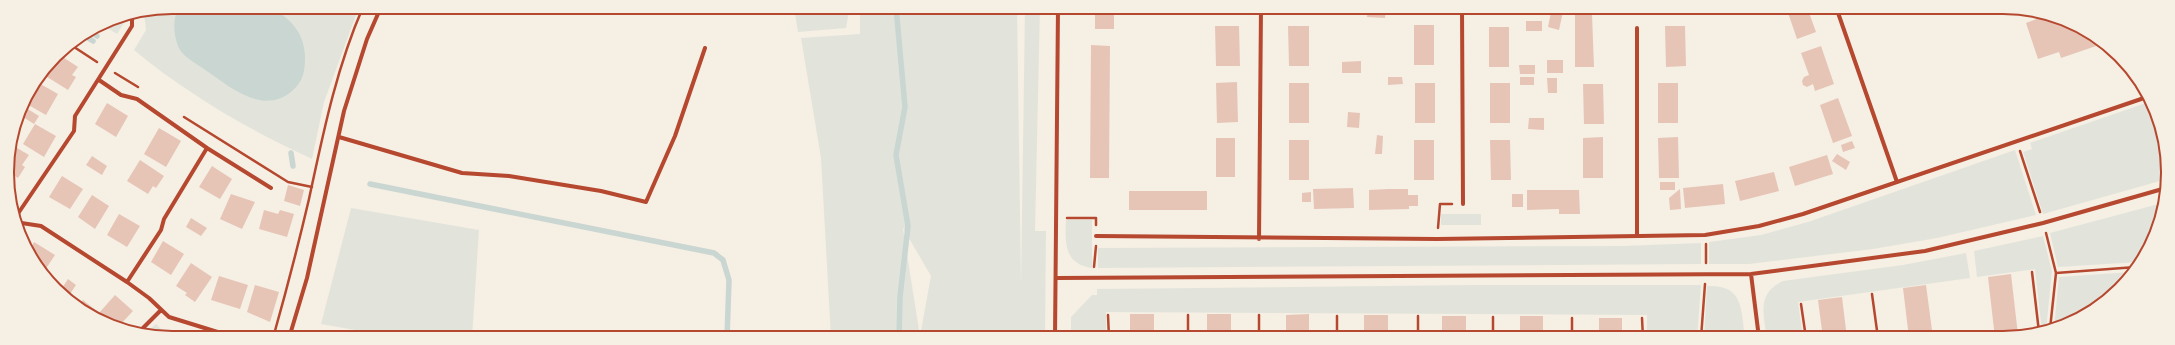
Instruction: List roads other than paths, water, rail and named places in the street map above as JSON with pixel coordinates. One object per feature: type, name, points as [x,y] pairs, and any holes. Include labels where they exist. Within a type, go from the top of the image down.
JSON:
[{"type":"street","points":[[291,331],[307,278],[344,111],[367,39],[378,14]]},
{"type":"street","points":[[1055,331],[1058,14]]},
{"type":"street","points":[[1259,239],[1261,14]]},
{"type":"street","points":[[1462,14],[1463,204]]},
{"type":"street","points":[[1838,14],[1897,182]]},
{"type":"street","points":[[19,213],[74,131],[75,116],[107,68],[132,26],[132,19]]},
{"type":"street","points":[[1637,28],[1637,236]]},
{"type":"street","points":[[339,137],[462,173],[509,176],[601,191],[646,202],[675,136],[704,48]]},
{"type":"street","points":[[99,80],[121,95],[137,100],[206,148],[271,188]]},
{"type":"street","points":[[1096,236],[1259,239],[1437,239],[1705,235],[1759,226],[1803,214],[2143,98]]},
{"type":"street","points":[[127,282],[161,230],[164,219],[206,148]]},
{"type":"street","points":[[1056,278],[1751,274],[1925,251],[2043,223],[2160,190]]},
{"type":"street","points":[[22,223],[41,226],[150,298],[169,317],[214,331]]},
{"type":"street","points":[[1751,274],[1758,331]]},
{"type":"street","points":[[143,328],[161,310]]},
{"type":"waterway","points":[[897,14],[905,107],[896,155],[908,226],[900,297],[899,331]]},
{"type":"waterway","points":[[88,38],[93,41]]},
{"type":"waterway","points":[[291,153],[293,166]]},
{"type":"waterway","points":[[370,184],[714,253],[723,260],[729,280],[727,331]]}]
